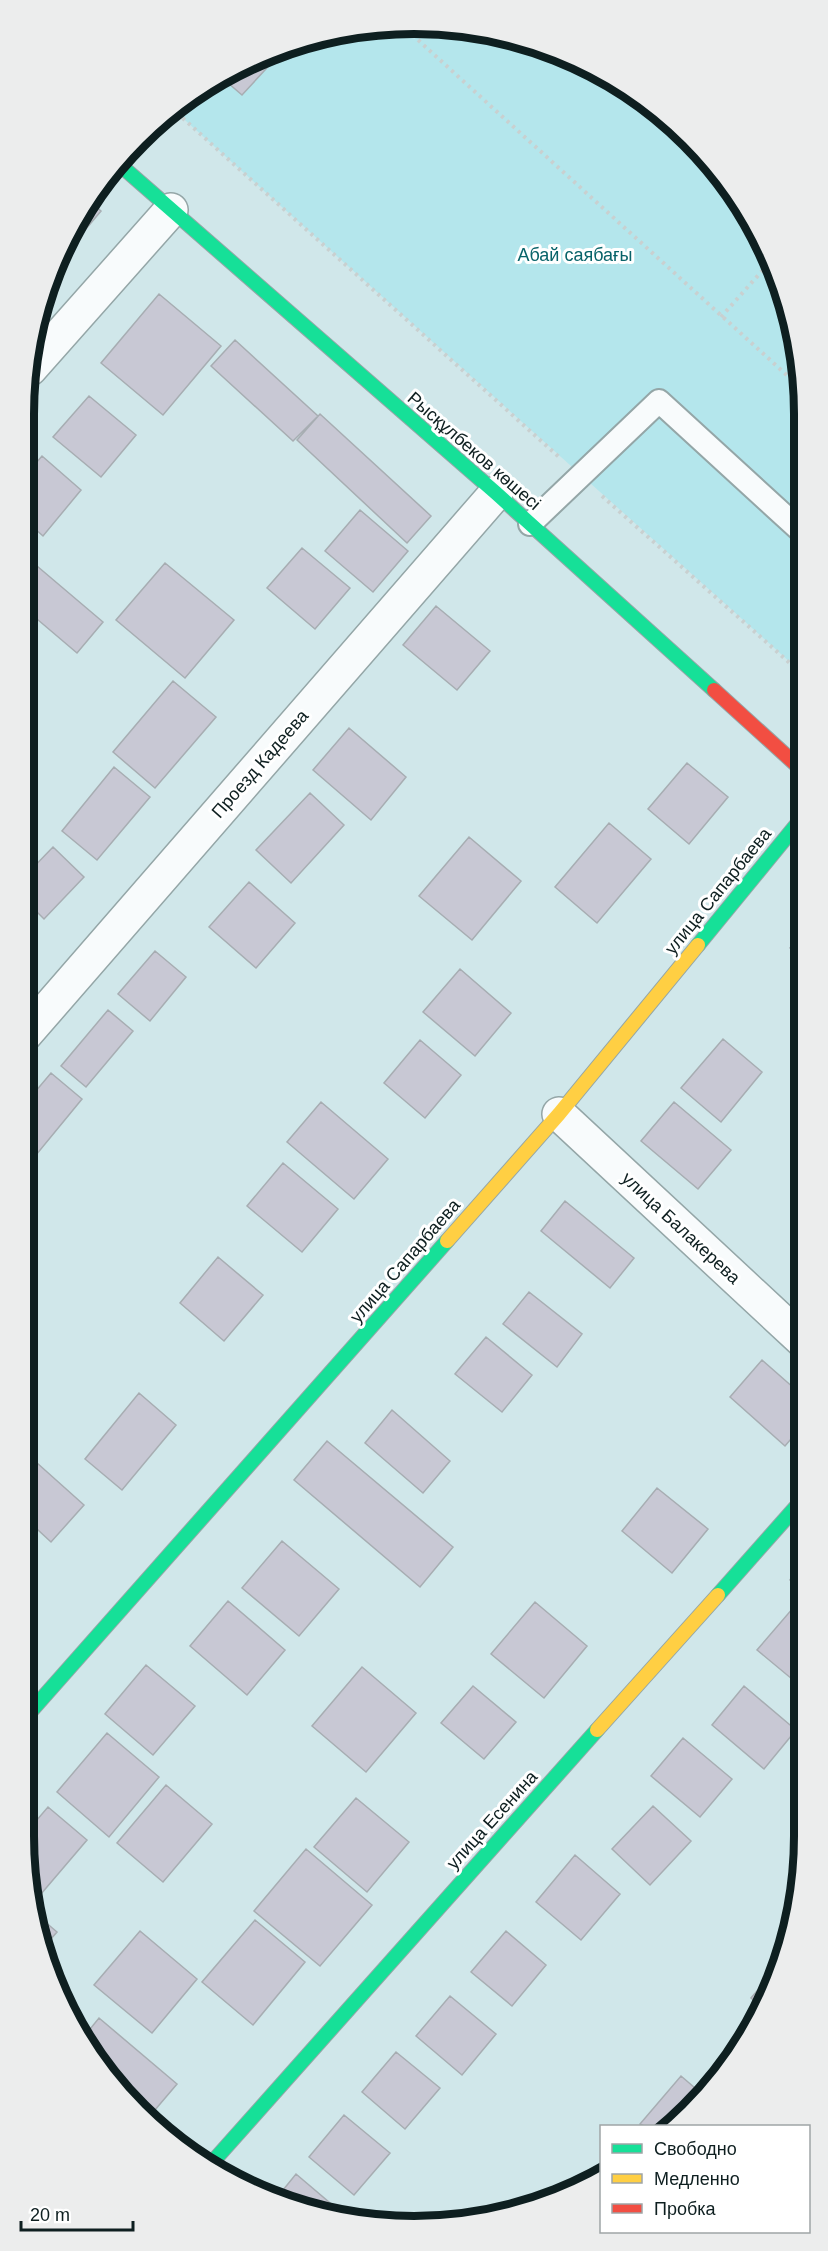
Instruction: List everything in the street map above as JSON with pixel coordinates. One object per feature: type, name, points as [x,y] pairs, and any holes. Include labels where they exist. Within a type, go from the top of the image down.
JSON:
[{"type":"street","name":"Рысқұлбеков көшесі","points":[[125,169],[496,493],[794,763]]},
{"type":"street","points":[[39,359],[171,210]]},
{"type":"street","name":"Проезд Кадеева","points":[[34,1024],[496,493]]},
{"type":"street","name":"улица Сапарбаева","points":[[34,1708],[559,1114],[794,828]]},
{"type":"street","name":"улица Балакерева","points":[[559,1114],[794,1333]]},
{"type":"street","name":"улица Есенина","points":[[214,2160],[794,1509]]},
{"type":"lane","points":[[530,524],[659,401],[794,525]]},
{"type":"path","points":[[412,34],[792,380]]},
{"type":"path","points":[[180,116],[794,667]]},
{"type":"path","points":[[721,316],[765,268]]},
{"type":"green space","name":"Абай саябағы","points":[[414,34],[488,42],[512,47],[559,63],[625,98],[664,129],[699,164],[730,203],[765,269],[781,316],[790,364],[794,414],[794,666],[180,116],[224,85],[269,63],[316,47],[340,42]]},
{"type":"building","points":[[273,62],[242,95],[228,83]]},
{"type":"building","points":[[96,206],[101,211],[78,239]]},
{"type":"building","points":[[159,294],[221,346],[163,415],[101,363]]},
{"type":"building","points":[[235,340],[318,416],[293,441],[211,366]]},
{"type":"building","points":[[89,396],[136,435],[101,477],[53,437]]},
{"type":"building","points":[[320,414],[431,516],[407,543],[297,440]]},
{"type":"building","points":[[42,456],[81,490],[43,536],[34,528],[34,465]]},
{"type":"building","points":[[360,510],[408,551],[373,592],[325,551]]},
{"type":"building","points":[[302,548],[350,588],[315,629],[267,588]]},
{"type":"building","points":[[34,563],[103,622],[77,653],[34,616]]},
{"type":"building","points":[[165,563],[234,620],[185,678],[116,620]]},
{"type":"building","points":[[436,606],[490,651],[457,690],[403,645]]},
{"type":"building","points":[[173,681],[216,717],[155,788],[113,752]]},
{"type":"building","points":[[349,728],[406,777],[371,820],[313,770]]},
{"type":"building","points":[[687,763],[728,797],[689,844],[648,809]]},
{"type":"building","points":[[114,767],[150,797],[97,860],[62,831]]},
{"type":"building","points":[[310,793],[344,825],[291,883],[256,850]]},
{"type":"building","points":[[609,823],[651,859],[597,923],[555,887]]},
{"type":"building","points":[[469,837],[521,881],[472,940],[419,896]]},
{"type":"building","points":[[53,847],[84,877],[44,919],[34,909],[34,867]]},
{"type":"building","points":[[249,882],[295,923],[256,968],[209,927]]},
{"type":"building","points":[[155,951],[186,977],[150,1021],[118,994]]},
{"type":"building","points":[[460,969],[511,1013],[475,1056],[423,1012]]},
{"type":"building","points":[[108,1010],[133,1031],[86,1087],[61,1066]]},
{"type":"building","points":[[723,1039],[762,1072],[721,1122],[681,1088]]},
{"type":"building","points":[[420,1040],[461,1075],[425,1118],[384,1083]]},
{"type":"building","points":[[51,1073],[82,1099],[34,1157],[34,1093]]},
{"type":"building","points":[[321,1102],[388,1159],[354,1199],[287,1142]]},
{"type":"building","points":[[674,1102],[731,1150],[698,1189],[641,1141]]},
{"type":"building","points":[[283,1163],[338,1209],[302,1252],[247,1206]]},
{"type":"building","points":[[565,1201],[634,1258],[610,1288],[541,1231]]},
{"type":"building","points":[[218,1257],[263,1295],[224,1341],[180,1303]]},
{"type":"building","points":[[529,1292],[582,1334],[557,1367],[503,1324]]},
{"type":"building","points":[[486,1337],[532,1375],[502,1412],[455,1374]]},
{"type":"building","points":[[762,1360],[794,1388],[794,1436],[785,1446],[730,1397]]},
{"type":"building","points":[[139,1393],[176,1425],[122,1490],[85,1459]]},
{"type":"building","points":[[392,1410],[450,1461],[423,1493],[365,1443]]},
{"type":"building","points":[[327,1441],[453,1547],[420,1587],[294,1480]]},
{"type":"building","points":[[34,1460],[84,1505],[51,1542],[34,1526]]},
{"type":"building","points":[[657,1488],[708,1529],[672,1573],[622,1531]]},
{"type":"building","points":[[282,1541],[339,1589],[299,1636],[242,1588]]},
{"type":"building","points":[[228,1601],[285,1650],[247,1695],[190,1646]]},
{"type":"building","points":[[535,1602],[587,1646],[544,1698],[491,1654]]},
{"type":"building","points":[[793,1608],[794,1681],[757,1650]]},
{"type":"building","points":[[146,1665],[195,1706],[153,1755],[105,1714]]},
{"type":"building","points":[[362,1667],[416,1713],[366,1772],[312,1726]]},
{"type":"building","points":[[473,1686],[516,1722],[484,1759],[441,1723]]},
{"type":"building","points":[[744,1686],[794,1728],[794,1732],[764,1769],[712,1725]]},
{"type":"building","points":[[107,1733],[159,1777],[109,1837],[57,1792]]},
{"type":"building","points":[[683,1738],[732,1779],[700,1817],[651,1776]]},
{"type":"building","points":[[166,1785],[212,1824],[163,1882],[117,1843]]},
{"type":"building","points":[[356,1798],[409,1842],[367,1892],[314,1847]]},
{"type":"building","points":[[653,1806],[691,1841],[650,1885],[612,1849]]},
{"type":"building","points":[[48,1807],[87,1840],[39,1896],[35,1862],[34,1823]]},
{"type":"building","points":[[306,1849],[372,1905],[320,1966],[254,1911]]},
{"type":"building","points":[[575,1855],[620,1894],[581,1940],[536,1902]]},
{"type":"building","points":[[255,1920],[305,1962],[253,2025],[202,1982]]},
{"type":"building","points":[[44,1921],[57,1932],[49,1941]]},
{"type":"building","points":[[140,1931],[197,1979],[152,2033],[94,1985]]},
{"type":"building","points":[[506,1931],[546,1965],[512,2006],[471,1972]]},
{"type":"building","points":[[765,1981],[756,2002],[751,1998]]},
{"type":"building","points":[[450,1996],[496,2034],[462,2075],[416,2036]]},
{"type":"building","points":[[99,2018],[177,2084],[153,2112],[113,2068],[88,2032]]},
{"type":"building","points":[[396,2052],[440,2088],[405,2129],[362,2092]]},
{"type":"building","points":[[681,2076],[697,2089],[660,2125],[640,2124]]},
{"type":"building","points":[[344,2115],[390,2153],[354,2195],[309,2157]]},
{"type":"building","points":[[296,2174],[336,2208],[316,2204],[281,2192]]},
{"type":"traffic: fast","points":[[125,169],[496,493],[714,690]]},
{"type":"traffic: fast","points":[[698,945],[794,828]]},
{"type":"traffic: fast","points":[[34,1708],[447,1241]]},
{"type":"traffic: fast","points":[[718,1595],[794,1509]]},
{"type":"traffic: fast","points":[[214,2160],[597,1730]]},
{"type":"traffic: slow","points":[[447,1241],[559,1114],[698,945]]},
{"type":"traffic: slow","points":[[597,1730],[718,1595]]},
{"type":"traffic: jam","points":[[714,690],[794,763]]}]
